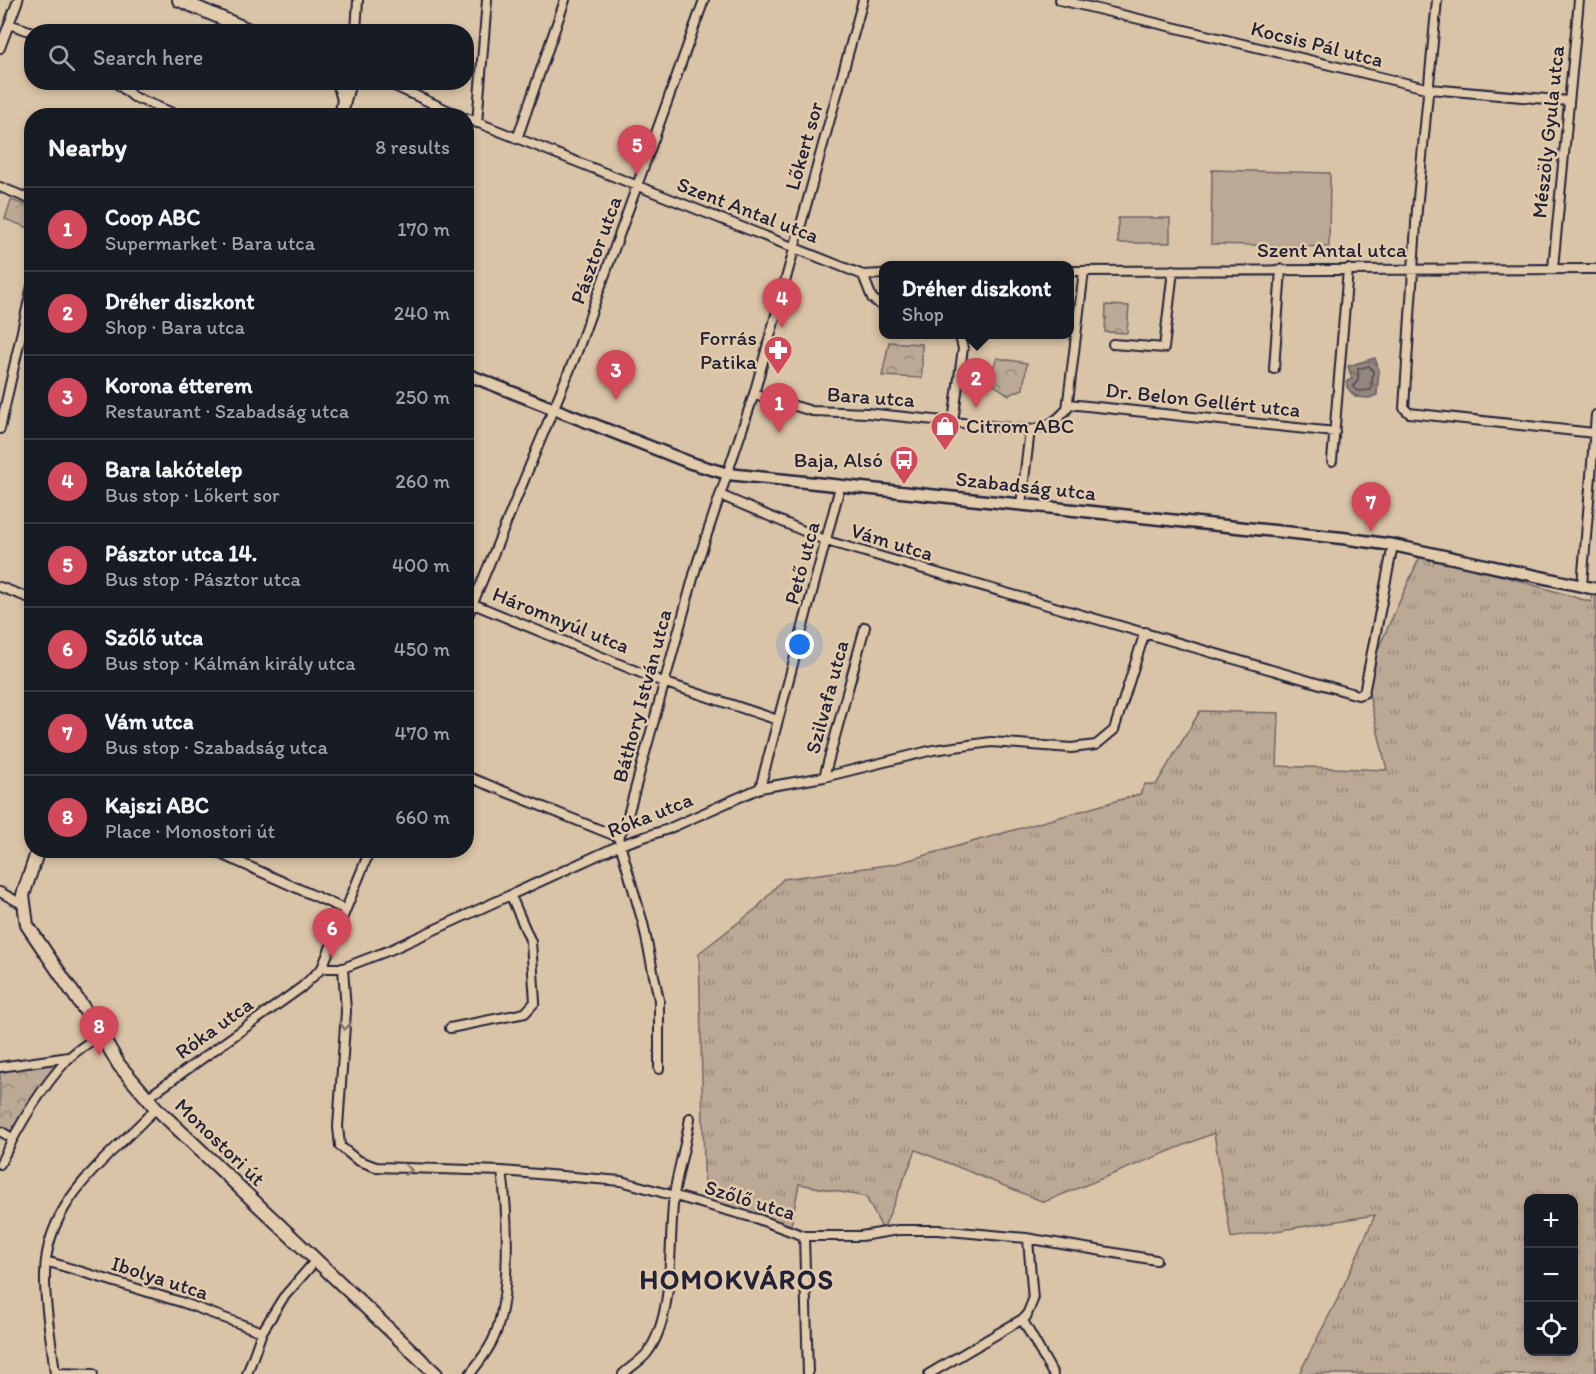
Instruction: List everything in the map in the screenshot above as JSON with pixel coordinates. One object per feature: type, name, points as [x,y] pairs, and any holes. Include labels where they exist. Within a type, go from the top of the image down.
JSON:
[{"type":"main road","points":[[179,0],[235,24]]},
{"type":"main road","points":[[340,90],[342,108]]},
{"type":"main road","name":"Szabadság utca","points":[[474,377],[691,463],[728,474],[1393,545],[1596,589]]},
{"type":"main road","points":[[22,904],[25,884],[35,858]]},
{"type":"main road","name":"Monostori út","points":[[22,904],[27,925],[101,1034],[119,1065],[147,1098],[436,1374]]},
{"type":"street","points":[[0,48],[18,0]]},
{"type":"street","points":[[356,24],[358,0]]},
{"type":"street","points":[[477,123],[487,0]]},
{"type":"street","points":[[517,139],[565,0]]},
{"type":"street","name":"Pásztor utca","points":[[474,593],[554,408],[637,188],[704,0]]},
{"type":"street","name":"Lőkert sor","points":[[728,474],[754,394],[863,0]]},
{"type":"street","name":"Kocsis Pál utca","points":[[1060,0],[1430,89],[1569,101]]},
{"type":"street","points":[[1437,0],[1413,269],[1404,408],[1409,413],[1594,433]]},
{"type":"street","name":"Mészöly Gyula utca","points":[[1553,268],[1579,0]]},
{"type":"street","points":[[9,24],[24,29]]},
{"type":"street","points":[[125,90],[134,97],[161,108]]},
{"type":"street","points":[[344,108],[349,90]]},
{"type":"street","points":[[403,90],[442,108]]},
{"type":"street","name":"Szent Antal utca","points":[[474,122],[637,188],[863,275],[879,274]]},
{"type":"street","points":[[0,187],[24,197]]},
{"type":"street","points":[[1274,369],[1281,269]]},
{"type":"street","points":[[1332,461],[1348,269]]},
{"type":"street","name":"Szent Antal utca","points":[[1074,271],[1596,269]]},
{"type":"street","points":[[1113,344],[1164,348],[1173,270]]},
{"type":"street","points":[[1068,404],[1084,271]]},
{"type":"street","points":[[863,275],[872,298],[879,304]]},
{"type":"street","points":[[0,429],[24,322]]},
{"type":"street","points":[[952,422],[963,348],[960,339]]},
{"type":"street","name":"Bara utca","points":[[754,394],[812,411],[1030,430],[1044,428],[1057,421],[1068,404]]},
{"type":"street","name":"Dr. Belon Gellért utca","points":[[1068,404],[1335,432]]},
{"type":"street","points":[[1582,585],[1596,415]]},
{"type":"street","points":[[1022,505],[1030,430]]},
{"type":"street","name":"Báthory István utca","points":[[619,841],[626,826],[663,682],[728,474]]},
{"type":"street","name":"Pető utca","points":[[760,788],[840,487]]},
{"type":"street","name":"Vám utca","points":[[720,495],[826,541],[1358,695],[1364,693],[1393,545]]},
{"type":"street","points":[[0,586],[24,596]]},
{"type":"street","name":"Háromnyúl utca","points":[[474,604],[663,682],[778,720]]},
{"type":"street","name":"Szilvafa utca","points":[[824,777],[865,627]]},
{"type":"street","name":"Róka utca","points":[[147,1098],[302,987],[322,968],[343,968],[511,897],[619,841],[668,829],[760,788],[824,777],[933,750],[991,742],[1071,748],[1096,745],[1114,730],[1145,632]]},
{"type":"street","points":[[474,779],[619,841],[643,923],[659,1000],[659,1069]]},
{"type":"street","points":[[230,858],[346,910]]},
{"type":"street","points":[[322,968],[367,858]]},
{"type":"street","points":[[0,892],[22,904]]},
{"type":"street","points":[[450,1028],[525,1013],[535,1002],[531,942],[511,897]]},
{"type":"street","name":"Szőlő utca","points":[[343,968],[346,1011],[338,1127],[340,1146],[357,1160],[376,1167],[502,1171],[621,1180],[758,1219],[804,1236],[861,1236],[898,1230],[938,1230],[1028,1239],[1156,1260]]},
{"type":"street","points":[[0,1164],[12,1138],[43,1090],[69,1057],[101,1034]]},
{"type":"street","points":[[0,1067],[69,1057]]},
{"type":"street","points":[[93,1374],[55,1373],[44,1276],[53,1229],[70,1195],[156,1108]]},
{"type":"street","points":[[623,1374],[647,1353],[662,1319],[674,1221],[674,1196],[685,1152],[690,1118]]},
{"type":"street","points":[[0,1131],[12,1138]]},
{"type":"street","points":[[470,1374],[494,1338],[501,1316],[507,1215],[502,1171]]},
{"type":"street","points":[[804,1236],[808,1374]]},
{"type":"street","points":[[929,1374],[1022,1319],[1031,1309],[1033,1300],[1028,1239]]},
{"type":"street","points":[[247,1374],[262,1332],[282,1298],[316,1260]]},
{"type":"street","name":"Ibolya utca","points":[[46,1261],[184,1303],[262,1332]]},
{"type":"street","points":[[1022,1319],[1053,1374]]},
{"type":"green space","points":[[1212,170],[1330,173],[1329,247],[1211,244]]},
{"type":"green space","points":[[11,200],[24,205],[24,226],[5,219]]},
{"type":"green space","points":[[1118,218],[1170,218],[1170,243],[1118,243]]},
{"type":"green space","points":[[1106,305],[1129,306],[1127,333],[1105,332]]},
{"type":"green space","points":[[889,342],[922,344],[922,378],[882,376]]},
{"type":"green space","points":[[997,358],[1027,363],[1023,389],[1009,395],[988,381]]},
{"type":"green space","points":[[1422,552],[1591,602],[1592,593],[1596,594],[1596,1374],[1299,1374],[1339,1296],[1375,1215],[1231,1238],[1214,1133],[1044,1202],[916,1150],[883,1230],[866,1197],[799,1184],[791,1225],[705,1208],[699,953],[757,908],[783,879],[895,864],[1140,794],[1145,784],[1156,785],[1200,711],[1279,713],[1277,766],[1387,770],[1365,678]]},
{"type":"green space","points":[[62,1061],[12,1138],[0,1131],[0,1070]]},
{"type":"water","points":[[1375,358],[1379,370],[1377,395],[1369,398],[1355,397],[1347,387],[1347,381],[1352,379],[1348,366]]},
{"type":"place","name":"Pásztor utca 14.","points":[[637,175]]},
{"type":"place","name":"Bara lakótelep","points":[[782,328]]},
{"type":"place","name":"Forrás Patika","points":[[778,376]]},
{"type":"place","name":"Korona étterem","points":[[616,400]]},
{"type":"place","name":"Dréher diszkont","points":[[976,408]]},
{"type":"place","name":"Coop ABC","points":[[779,433]]},
{"type":"place","name":"Citrom ABC","points":[[945,452]]},
{"type":"place","name":"Baja, Alsó","points":[[904,486]]},
{"type":"place","name":"Vám utca","points":[[1371,532]]},
{"type":"place","name":"Szőlő utca","points":[[332,958]]},
{"type":"place","name":"Kajszi ABC","points":[[99,1056]]},
{"type":"district","name":"HOMOKVÁROS","points":[[737,1280]]}]
